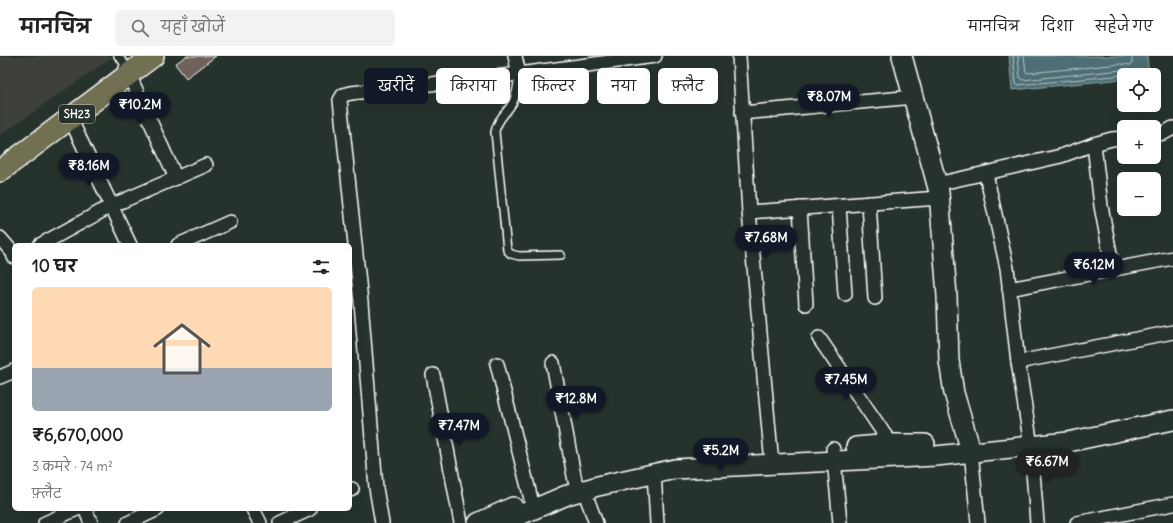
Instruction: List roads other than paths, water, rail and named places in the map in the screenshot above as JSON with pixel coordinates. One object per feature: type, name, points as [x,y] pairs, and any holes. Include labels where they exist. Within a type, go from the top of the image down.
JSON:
[{"type":"main road","name":"SH23","points":[[0,159],[127,62],[153,56]]},
{"type":"main road","name":"SH23","points":[[0,171],[70,118],[127,62]]},
{"type":"street","points":[[515,56],[518,70]]},
{"type":"street","points":[[564,68],[655,56]]},
{"type":"street","points":[[739,56],[749,212],[772,458]]},
{"type":"street","points":[[902,56],[938,191],[947,296],[949,361],[954,393],[971,451],[978,523]]},
{"type":"street","points":[[127,62],[176,178]]},
{"type":"street","points":[[382,523],[376,488],[362,302],[340,100],[343,94],[518,74]]},
{"type":"street","points":[[742,113],[914,97]]},
{"type":"street","points":[[70,118],[129,243]]},
{"type":"street","points":[[1161,134],[1173,128]]},
{"type":"street","points":[[749,212],[869,203],[938,191],[986,174],[1061,156],[1094,144],[1117,139]]},
{"type":"street","points":[[1094,144],[1101,206],[1113,269]]},
{"type":"street","points":[[44,243],[111,206],[206,164]]},
{"type":"street","points":[[986,174],[1007,268],[1018,362],[1031,446],[1037,523]]},
{"type":"street","points":[[869,203],[874,298]]},
{"type":"street","points":[[839,206],[845,294]]},
{"type":"street","points":[[800,208],[806,304]]},
{"type":"street","points":[[188,243],[203,240],[230,222]]},
{"type":"street","points":[[0,238],[12,253]]},
{"type":"street","points":[[1010,289],[1173,258]]},
{"type":"street","points":[[1018,362],[1173,332]]},
{"type":"street","points":[[819,338],[891,451]]},
{"type":"street","points":[[553,363],[579,485],[596,523]]},
{"type":"street","points":[[497,364],[531,499]]},
{"type":"street","points":[[0,377],[12,372]]},
{"type":"street","points":[[433,375],[461,523]]},
{"type":"street","points":[[478,523],[531,499],[579,485],[627,466],[676,460],[772,458],[891,451],[936,456],[971,451],[1068,442],[1173,420]]},
{"type":"street","points":[[834,455],[840,523]]},
{"type":"street","points":[[502,523],[567,495],[579,485],[654,473],[675,468],[772,458]]},
{"type":"street","points":[[654,473],[657,523]]},
{"type":"street","points":[[1077,523],[1173,504]]},
{"type":"street","points":[[45,523],[73,511]]},
{"type":"street","points":[[86,511],[91,523]]},
{"type":"street","points":[[128,523],[154,511]]},
{"type":"street","points":[[254,511],[260,523]]},
{"type":"street","points":[[280,523],[306,511]]},
{"type":"lane","points":[[518,80],[512,104],[498,120],[495,132],[507,250],[511,254],[519,256],[561,255]]},
{"type":"water","points":[[1009,56],[1147,56],[1148,68],[1117,68],[1117,80],[1012,90]]}]
